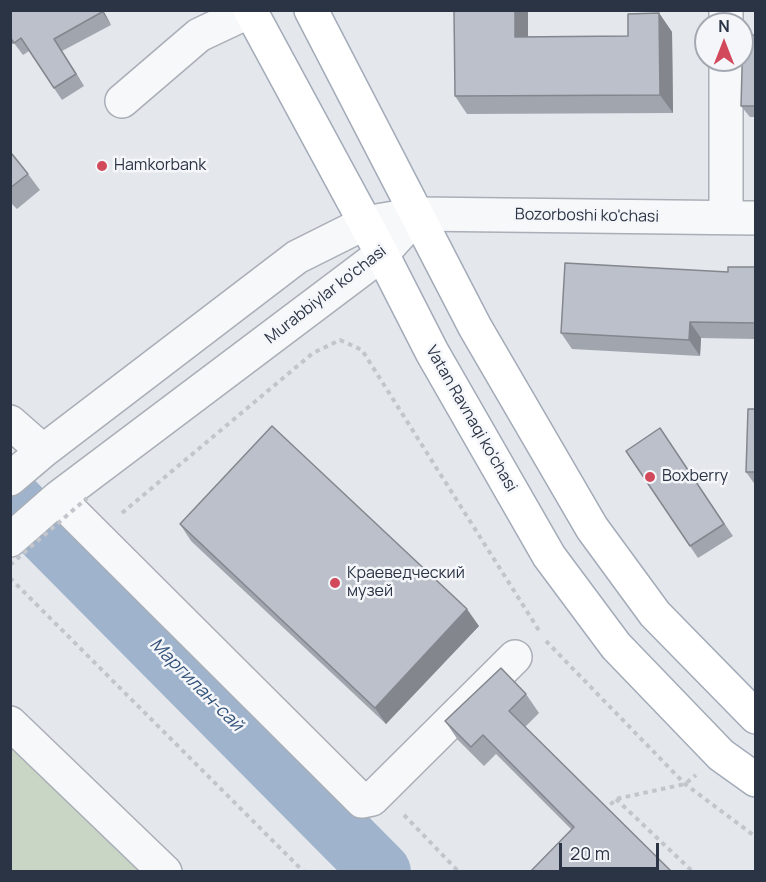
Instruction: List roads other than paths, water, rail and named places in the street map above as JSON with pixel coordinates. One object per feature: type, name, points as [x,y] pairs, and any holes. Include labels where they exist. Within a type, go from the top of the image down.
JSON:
[{"type":"main road","points":[[310,10],[476,327],[592,528],[655,614],[756,717]]},
{"type":"main road","name":"Vatan Ravnaqi ko'chasi","points":[[250,11],[382,254],[432,352],[549,556],[616,646],[721,755],[756,780]]},
{"type":"street","points":[[122,100],[199,35],[250,11]]},
{"type":"street","points":[[727,72],[741,218]]},
{"type":"street","name":"Bozorboshi ko'chasi","points":[[418,214],[741,218]]},
{"type":"street","name":"Murabbiylar ko'chasi","points":[[26,467],[297,257],[365,223],[418,214]]},
{"type":"street","name":"Murabbiylar ko'chasi","points":[[10,540],[72,503],[382,254],[418,214]]},
{"type":"street","points":[[10,422],[26,467]]},
{"type":"street","points":[[72,503],[362,801],[372,799],[514,657]]},
{"type":"street","points":[[10,723],[165,872]]},
{"type":"waterway","name":"Маргилан-сай","points":[[10,498],[381,872]]},
{"type":"place","name":"Hamkorbank","points":[[102,166]]},
{"type":"place","name":"Boxberry","points":[[650,477]]},
{"type":"place","name":"Краеведческий музей","points":[[335,583]]}]
